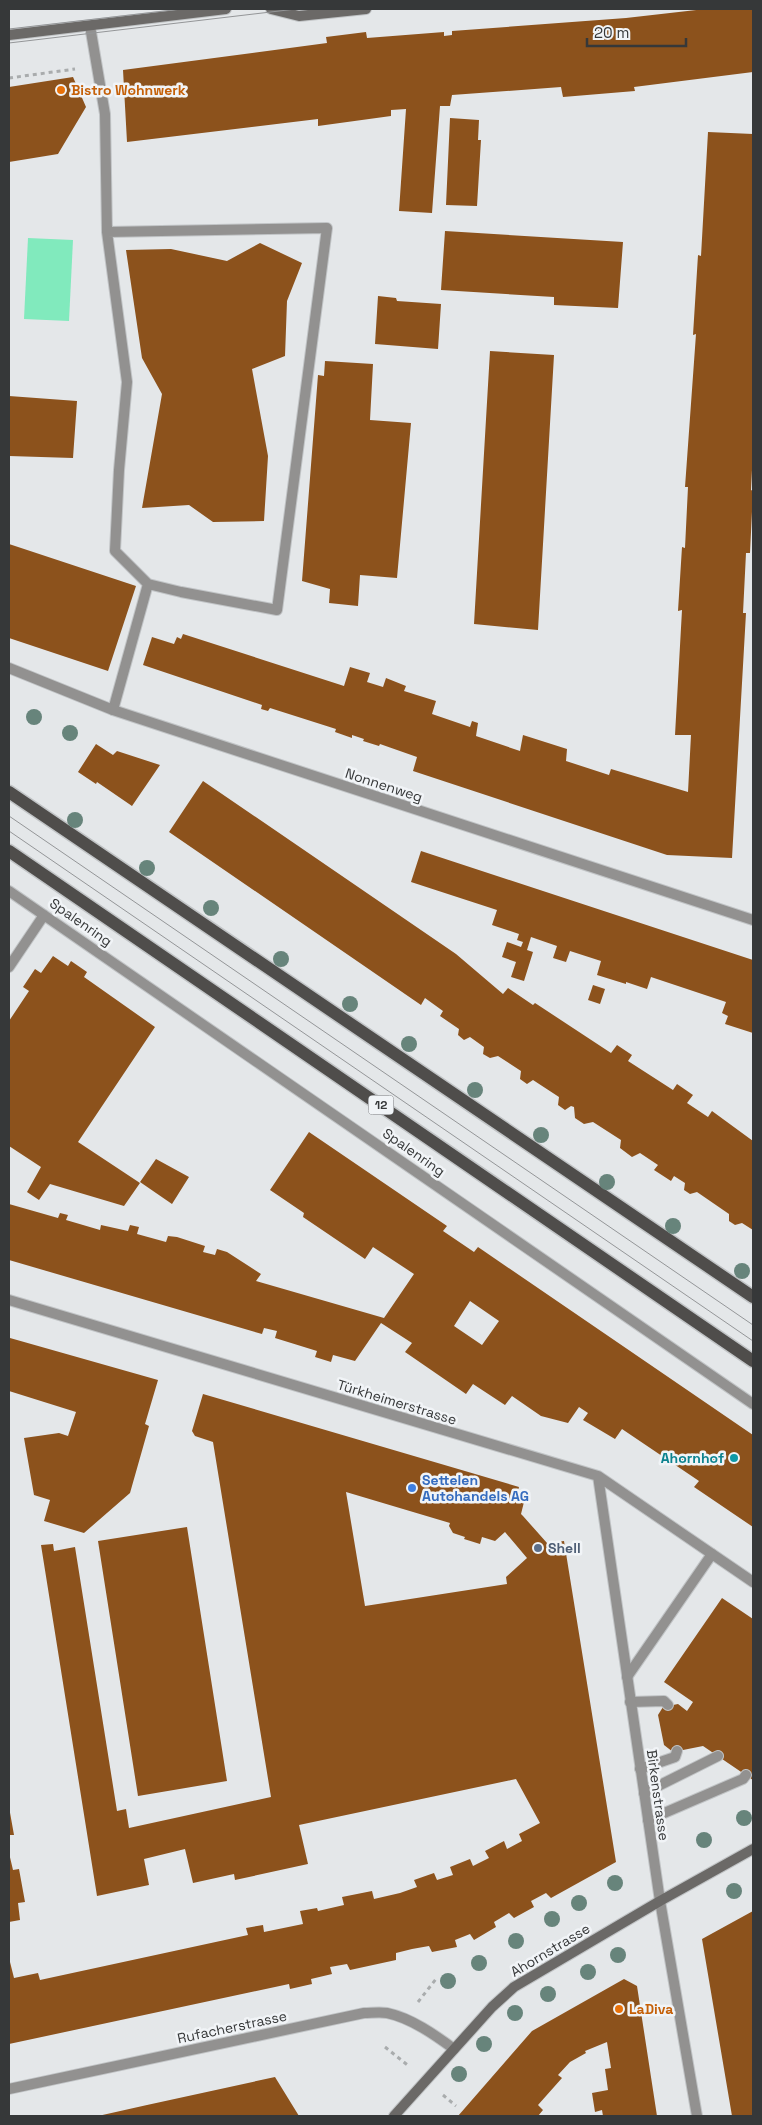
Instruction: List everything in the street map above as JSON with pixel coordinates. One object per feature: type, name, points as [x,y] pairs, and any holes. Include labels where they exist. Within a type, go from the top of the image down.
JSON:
[{"type":"main road","points":[[9,35],[226,9]]},
{"type":"main road","points":[[271,9],[299,16],[366,9]]},
{"type":"main road","points":[[9,792],[753,1297]]},
{"type":"main road","name":"Spalenring","points":[[9,851],[753,1360]]},
{"type":"main road","name":"Ahornstrasse","points":[[394,2116],[492,2007],[514,1988],[660,1901],[753,1849]]},
{"type":"street","points":[[90,26],[105,114],[107,232],[127,382],[119,470],[116,551],[148,584],[277,610],[327,228],[107,232]]},
{"type":"street","points":[[114,710],[148,584]]},
{"type":"street","name":"Nonnenweg","points":[[9,668],[114,710],[753,920]]},
{"type":"street","name":"Spalenring","points":[[9,891],[753,1404]]},
{"type":"street","points":[[9,967],[44,915]]},
{"type":"street","name":"Türkheimerstrasse","points":[[9,1300],[598,1476],[753,1582]]},
{"type":"street","name":"Birkenstrasse","points":[[598,1476],[660,1901],[697,2116]]},
{"type":"street","points":[[627,1677],[712,1554]]},
{"type":"street","points":[[630,1702],[664,1701],[668,1705]]},
{"type":"street","points":[[640,1769],[675,1757],[678,1751]]},
{"type":"street","points":[[644,1793],[718,1756]]},
{"type":"street","points":[[648,1820],[746,1775]]},
{"type":"street","name":"Rufacherstrasse","points":[[9,2089],[364,2013],[387,2013],[405,2020],[437,2036],[454,2049]]},
{"type":"path","points":[[9,78],[96,66]]},
{"type":"green space","points":[[28,238],[73,240],[69,321],[24,319]]},
{"type":"building","points":[[705,9],[753,9],[753,72],[634,87],[635,91],[563,97],[561,87],[452,95],[450,106],[440,106],[432,213],[399,211],[406,109],[391,110],[391,116],[318,126],[318,119],[127,142],[123,70],[327,43],[326,37],[366,32],[367,38],[444,32],[444,36],[452,35],[452,31],[626,18]]},
{"type":"building","points":[[73,77],[86,107],[58,154],[9,162],[9,87]]},
{"type":"building","points":[[450,118],[479,120],[478,140],[481,140],[477,206],[446,205]]},
{"type":"building","points":[[708,132],[753,134],[753,450],[751,490],[753,491],[750,553],[746,553],[743,613],[746,613],[732,858],[667,855],[413,771],[417,757],[380,744],[379,746],[363,741],[364,739],[352,735],[352,738],[335,732],[336,729],[270,708],[268,711],[261,709],[262,705],[143,665],[152,637],[174,644],[177,637],[181,639],[183,634],[344,686],[350,667],[370,673],[367,682],[383,687],[386,678],[406,686],[404,691],[436,701],[432,714],[470,727],[472,721],[478,723],[476,736],[520,751],[523,735],[567,749],[566,761],[609,775],[611,769],[688,792],[691,735],[675,735],[682,610],[678,611],[682,547],[685,548],[688,487],[685,487],[696,334],[693,335],[698,255],[701,256]]},
{"type":"building","points":[[445,231],[623,242],[618,308],[554,305],[554,297],[441,290]]},
{"type":"building","points":[[260,243],[302,263],[287,301],[285,356],[252,369],[268,456],[264,521],[213,522],[189,505],[142,508],[162,394],[142,358],[126,250],[171,249],[227,261]]},
{"type":"building","points":[[378,296],[396,298],[397,301],[441,304],[438,349],[375,344]]},
{"type":"building","points":[[490,351],[554,355],[538,630],[474,624]]},
{"type":"building","points":[[325,361],[373,364],[370,420],[411,423],[397,578],[360,575],[358,606],[329,603],[330,589],[302,581],[318,375],[324,376]]},
{"type":"building","points":[[9,396],[77,401],[73,458],[9,456]]},
{"type":"building","points":[[9,544],[136,586],[108,671],[9,638]]},
{"type":"building","points":[[96,744],[113,755],[117,751],[160,765],[132,806],[97,782],[96,784],[78,772]]},
{"type":"building","points":[[203,781],[456,954],[503,994],[508,988],[533,1005],[535,1003],[611,1053],[617,1045],[632,1055],[628,1061],[673,1090],[677,1084],[693,1095],[687,1103],[708,1117],[712,1111],[753,1141],[753,1230],[742,1223],[735,1225],[729,1221],[729,1214],[697,1192],[690,1194],[684,1190],[685,1183],[674,1176],[671,1181],[654,1170],[658,1165],[640,1153],[632,1157],[620,1148],[621,1140],[593,1122],[584,1124],[575,1118],[574,1107],[571,1106],[565,1110],[558,1105],[559,1097],[533,1080],[527,1084],[520,1079],[521,1071],[498,1056],[490,1058],[483,1054],[484,1047],[470,1037],[464,1040],[458,1035],[459,1029],[440,1016],[443,1011],[425,998],[421,1005],[169,832]]},
{"type":"building","points":[[421,851],[753,960],[753,1033],[725,1024],[728,1016],[722,1013],[726,1002],[651,977],[647,989],[597,975],[601,961],[570,951],[566,962],[553,958],[557,946],[531,937],[527,950],[533,952],[524,981],[511,977],[516,962],[502,957],[507,942],[521,947],[523,942],[517,940],[519,934],[492,925],[497,910],[411,882]]},
{"type":"building","points":[[53,956],[68,966],[71,961],[87,972],[84,977],[155,1027],[78,1142],[140,1183],[124,1206],[50,1184],[39,1200],[27,1192],[41,1167],[9,1146],[9,1021],[29,991],[23,987],[35,969],[41,973]]},
{"type":"building","points":[[593,985],[605,989],[600,1004],[588,1000]]},
{"type":"building","points":[[309,1132],[447,1226],[443,1231],[474,1252],[478,1247],[753,1435],[753,1527],[694,1487],[699,1481],[622,1429],[615,1439],[583,1420],[588,1413],[579,1407],[568,1423],[541,1416],[512,1396],[505,1405],[473,1384],[466,1394],[405,1352],[412,1343],[381,1323],[355,1361],[333,1355],[331,1362],[315,1357],[317,1351],[275,1338],[277,1331],[264,1328],[262,1334],[9,1260],[9,1204],[58,1218],[60,1213],[68,1215],[66,1220],[100,1230],[101,1225],[128,1231],[130,1225],[139,1227],[137,1234],[166,1242],[168,1236],[177,1237],[205,1246],[203,1252],[215,1255],[217,1249],[227,1252],[261,1274],[256,1281],[384,1318],[414,1274],[373,1247],[365,1259],[303,1217],[304,1213],[270,1190]],"holes":[[[470,1301],[499,1321],[482,1345],[454,1326]]]},
{"type":"building","points":[[156,1159],[189,1177],[172,1204],[140,1182]]},
{"type":"building","points":[[10,1338],[158,1380],[145,1424],[149,1426],[130,1493],[84,1533],[44,1521],[50,1500],[34,1495],[24,1438],[59,1433],[68,1436],[76,1412],[9,1391]]},
{"type":"building","points":[[203,1394],[519,1487],[517,1494],[524,1502],[521,1514],[547,1543],[564,1541],[616,1862],[551,1898],[546,1893],[531,1901],[534,1907],[514,1918],[509,1913],[494,1922],[496,1927],[474,1940],[470,1934],[455,1940],[457,1947],[432,1952],[429,1946],[412,1949],[396,1953],[396,1960],[350,1970],[347,1964],[330,1967],[332,1974],[311,1979],[312,1984],[290,1989],[289,1984],[9,2044],[9,1958],[14,1978],[38,1973],[40,1980],[248,1935],[246,1928],[263,1925],[264,1932],[303,1924],[300,1911],[317,1908],[318,1911],[344,1905],[342,1897],[372,1891],[374,1899],[417,1887],[414,1880],[434,1873],[437,1880],[453,1875],[450,1867],[470,1859],[473,1866],[489,1858],[485,1851],[504,1841],[507,1849],[522,1841],[519,1834],[540,1823],[516,1779],[299,1825],[308,1864],[235,1880],[234,1874],[193,1883],[185,1849],[144,1859],[149,1885],[97,1896],[41,1545],[53,1544],[54,1551],[75,1547],[117,1811],[126,1809],[129,1828],[271,1797],[213,1442],[195,1436],[192,1431]],"holes":[[[346,1492],[450,1523],[449,1526],[453,1533],[480,1544],[482,1537],[495,1541],[505,1532],[527,1558],[506,1577],[507,1584],[365,1606]]]},
{"type":"building","points":[[187,1527],[227,1781],[138,1796],[98,1541]]},
{"type":"building","points":[[722,1598],[753,1619],[753,1780],[703,1746],[673,1752],[664,1745],[658,1715],[663,1707],[678,1704],[687,1711],[693,1702],[664,1682]]},
{"type":"building","points":[[9,1807],[14,1835],[9,1835]]},
{"type":"building","points":[[9,1853],[13,1870],[19,1869],[25,1902],[18,1903],[20,1920],[9,1922]]},
{"type":"building","points":[[753,1911],[753,2116],[732,2116],[702,1939]]},
{"type":"building","points":[[624,1979],[637,1986],[657,2116],[603,2116],[602,2110],[595,2112],[592,2093],[608,2090],[605,2069],[611,2068],[607,2042],[585,2051],[586,2053],[570,2062],[558,2075],[562,2078],[538,2105],[543,2110],[538,2116],[458,2116],[532,2031]]},
{"type":"building","points":[[275,2077],[299,2116],[98,2116],[147,2105]]},
{"type":"tram line","points":[[9,29],[182,9]]},
{"type":"tram line","points":[[9,43],[296,9]]},
{"type":"tram line","points":[[9,816],[753,1325]]},
{"type":"tram line","points":[[9,831],[753,1341]]},
{"type":"place","name":"Bistro Wohnwerk","points":[[61,90]]},
{"type":"place","name":"Ahornhof","points":[[734,1458]]},
{"type":"place","name":"Settelen Autohandels AG","points":[[412,1488]]},
{"type":"place","name":"Shell","points":[[538,1548]]},
{"type":"place","name":"LaDiva","points":[[619,2009]]}]
